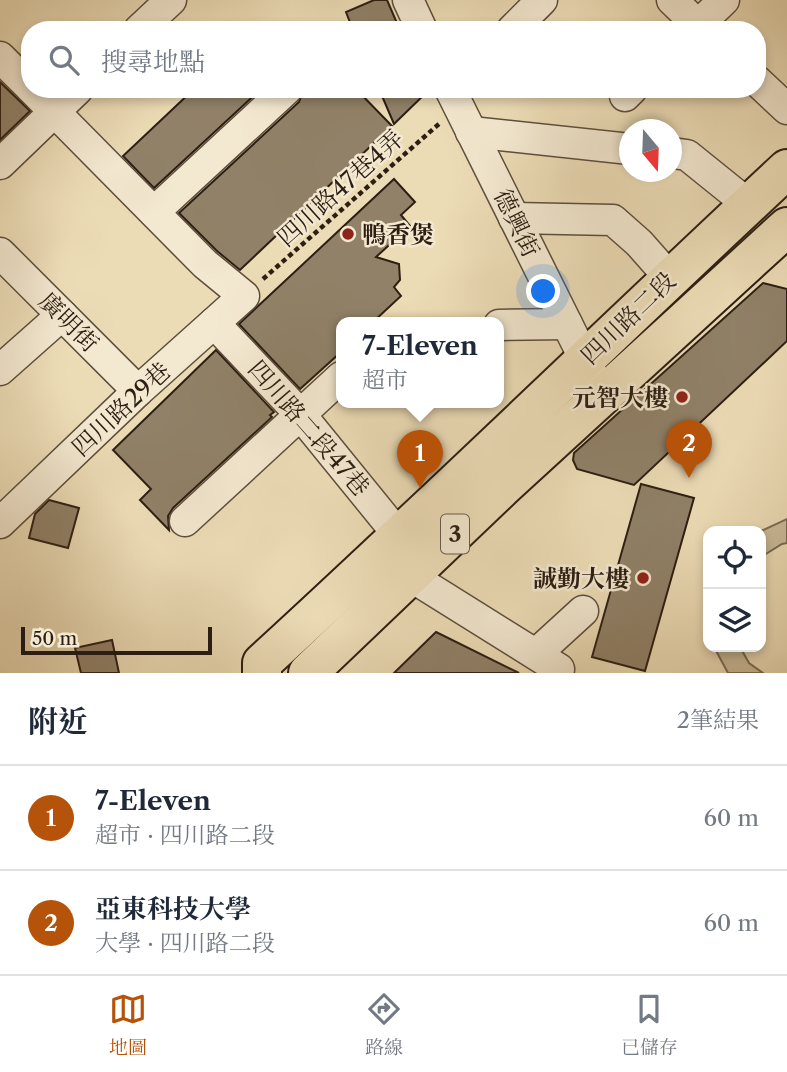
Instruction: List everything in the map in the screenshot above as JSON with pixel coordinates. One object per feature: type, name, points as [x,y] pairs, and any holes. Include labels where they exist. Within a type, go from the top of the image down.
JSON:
[{"type":"main road","name":"四川路二段","points":[[262,673],[262,663],[400,537],[787,169]]},
{"type":"main road","name":"四川路二段","points":[[308,673],[603,395],[787,227]]},
{"type":"street","points":[[149,21],[171,0]]},
{"type":"street","points":[[408,0],[418,21]]},
{"type":"street","points":[[521,21],[542,0]]},
{"type":"street","points":[[672,0],[692,21]]},
{"type":"street","points":[[704,21],[724,0]]},
{"type":"street","points":[[0,57],[21,78]]},
{"type":"street","points":[[766,89],[787,109]]},
{"type":"street","points":[[41,98],[205,264],[244,296]]},
{"type":"street","points":[[0,164],[69,98]]},
{"type":"street","points":[[154,212],[277,98]]},
{"type":"street","points":[[461,104],[619,146]]},
{"type":"street","name":"德興街","points":[[461,104],[514,218],[603,395]]},
{"type":"street","points":[[682,154],[687,155],[749,205]]},
{"type":"street","points":[[514,218],[613,220],[639,243],[670,278]]},
{"type":"street","name":"廣明街","points":[[0,253],[138,391]]},
{"type":"street","name":"四川路29巷","points":[[0,523],[138,391],[244,296]]},
{"type":"street","points":[[0,370],[62,315]]},
{"type":"street","name":"四川路二段47巷","points":[[214,323],[300,414],[400,537],[415,573]]},
{"type":"street","points":[[504,325],[567,324]]},
{"type":"street","points":[[185,521],[336,382]]},
{"type":"street","points":[[415,573],[423,584],[548,662],[583,611]]},
{"type":"path","name":"四川路47巷4弄","points":[[244,296],[461,104]]},
{"type":"shaded area","points":[[787,519],[787,543],[766,554],[766,529]]},
{"type":"shaded area","points":[[717,652],[743,652],[749,663],[763,673],[728,673]]},
{"type":"building","points":[[374,0],[387,0],[396,21],[350,21],[346,12]]},
{"type":"building","points":[[0,82],[30,111],[0,140]]},
{"type":"building","points":[[184,98],[251,98],[154,188],[123,156]]},
{"type":"building","points":[[301,98],[365,98],[392,126],[240,270],[179,213]]},
{"type":"building","points":[[383,98],[421,98],[394,124]]},
{"type":"building","points":[[394,179],[415,202],[401,215],[410,226],[376,257],[399,264],[400,280],[394,287],[401,296],[378,317],[336,317],[336,357],[300,389],[239,324]]},
{"type":"building","name":"元智大樓","points":[[763,283],[787,289],[787,341],[634,485],[577,469],[573,460],[574,453]]},
{"type":"building","points":[[216,350],[274,412],[270,415],[272,417],[173,508],[168,516],[169,530],[140,500],[151,489],[113,450]]},
{"type":"building","name":"誠勤大樓","points":[[641,484],[694,498],[645,671],[592,657]]},
{"type":"building","points":[[49,500],[79,508],[68,548],[29,538],[35,514]]},
{"type":"building","points":[[436,632],[519,673],[394,673]]},
{"type":"building","points":[[112,640],[119,673],[81,673],[75,648]]},
{"type":"place","name":"鴨香煲","points":[[348,234]]},
{"type":"place","name":"元智大樓","points":[[682,397]]},
{"type":"place","name":"亞東科技大學","points":[[689,478]]},
{"type":"place","name":"7-Eleven","points":[[420,488]]},
{"type":"place","name":"誠勤大樓","points":[[643,578]]}]
